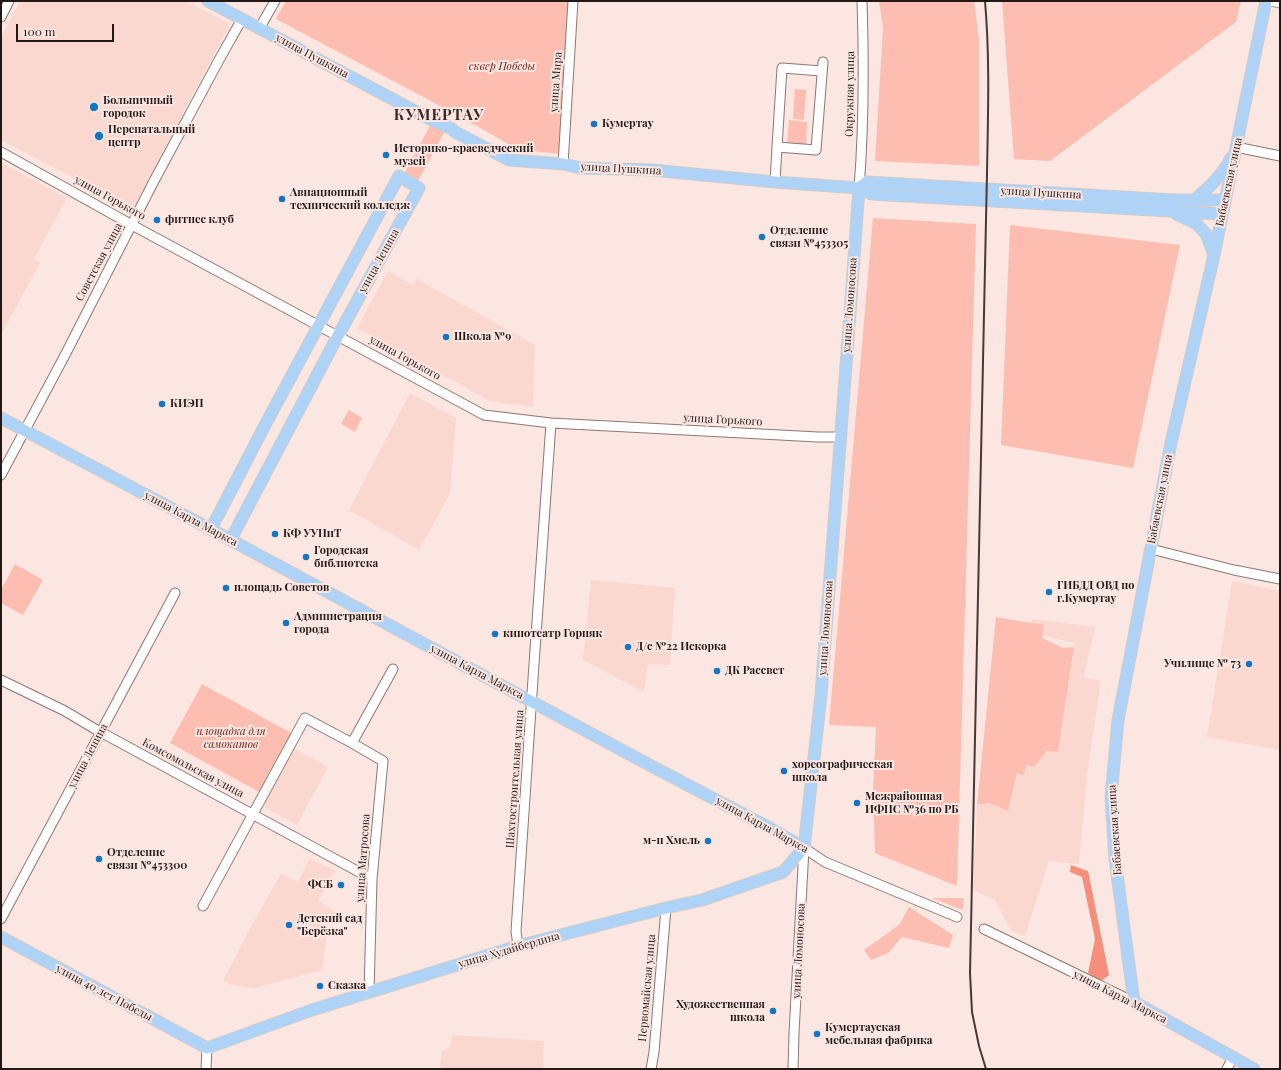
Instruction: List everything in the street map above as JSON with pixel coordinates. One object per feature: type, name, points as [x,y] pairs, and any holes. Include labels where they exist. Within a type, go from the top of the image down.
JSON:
[{"type":"main road","name":"улица Пушкина","points":[[208,1],[510,160],[563,164],[581,168],[652,170],[775,182],[858,188],[871,194],[1222,214]]},
{"type":"main road","name":"Бабаевская улица","points":[[1134,1002],[1115,859],[1111,797],[1118,720],[1171,443],[1214,255],[1266,1]]},
{"type":"main road","points":[[1193,200],[1207,190],[1218,178],[1227,165],[1236,147]]},
{"type":"main road","name":"улица Ленина","points":[[211,529],[260,434],[399,176],[419,188],[338,335],[231,539]]},
{"type":"main road","name":"улица Пушкина","points":[[858,188],[867,182],[1165,200],[1225,200]]},
{"type":"main road","name":"улица Ломоносова","points":[[804,848],[821,695],[858,188]]},
{"type":"main road","points":[[1172,212],[1197,224],[1206,234],[1214,255]]},
{"type":"main road","name":"улица Карла Маркса","points":[[1,418],[231,539],[657,769],[770,828],[804,848]]},
{"type":"main road","name":"улица Худайбердина","points":[[207,1048],[312,1010],[518,946],[702,900],[783,872],[804,848]]},
{"type":"main road","name":"улица 40 лет Победы","points":[[1,937],[207,1048]]},
{"type":"main road","name":"улица Карла Маркса","points":[[1134,1002],[1254,1069]]},
{"type":"street","points":[[1,16],[9,1]]},
{"type":"street","points":[[260,29],[275,1]]},
{"type":"street","name":"улица Мира","points":[[563,164],[574,1]]},
{"type":"street","name":"Окружная улица","points":[[858,188],[861,164],[864,64],[862,1]]},
{"type":"street","points":[[1271,1],[1280,3]]},
{"type":"street","name":"Советская улица","points":[[1,475],[64,357],[154,181],[242,19]]},
{"type":"street","points":[[777,147],[816,150],[823,62]]},
{"type":"street","points":[[775,182],[782,68],[822,71]]},
{"type":"street","points":[[1236,147],[1280,156]]},
{"type":"street","name":"улица Горького","points":[[1,152],[132,225],[484,415],[550,422],[840,437]]},
{"type":"street","name":"Шахтостроительная улица","points":[[518,946],[516,931],[550,422]]},
{"type":"street","points":[[1151,549],[1234,570],[1280,579]]},
{"type":"street","name":"улица Ленина","points":[[1,919],[175,593]]},
{"type":"street","points":[[352,743],[393,669]]},
{"type":"street","name":"Комсомольская улица","points":[[1,680],[65,711],[372,879]]},
{"type":"street","name":"улица Матросова","points":[[252,814],[305,718],[384,761],[372,879],[369,992]]},
{"type":"street","points":[[203,906],[252,814]]},
{"type":"street","name":"улица Карла Маркса","points":[[804,848],[825,862],[957,917]]},
{"type":"street","name":"улица Ломоносова","points":[[793,1069],[804,848]]},
{"type":"street","name":"Первомайская улица","points":[[651,1069],[654,1052],[666,908]]},
{"type":"street","name":"улица Карла Маркса","points":[[984,929],[1134,1002]]},
{"type":"street","points":[[206,1069],[207,1048]]},
{"type":"street","points":[[1226,1069],[1233,1057]]},
{"type":"shaded area","name":"Больничный городок","points":[[20,1],[186,1],[230,24],[133,209],[1,140],[1,38]]},
{"type":"shaded area","points":[[1,163],[67,198],[34,259],[40,263],[1,335]]},
{"type":"shaded area","name":"Школа №9","points":[[388,271],[413,285],[417,279],[535,345],[533,407],[490,401],[357,328]]},
{"type":"shaded area","points":[[410,393],[456,418],[450,494],[419,550],[349,510]]},
{"type":"shaded area","name":"Д/с №22 Искорка","points":[[591,580],[675,588],[670,665],[648,664],[644,692],[583,660]]},
{"type":"shaded area","name":"Училище № 73","points":[[1232,581],[1280,591],[1280,750],[1207,737]]},
{"type":"shaded area","points":[[1032,619],[1095,627],[1084,677],[1101,681],[1087,776],[1079,864],[1049,861],[1025,936],[1011,931],[995,900],[973,890],[977,805],[989,803],[1017,773],[1026,765],[1034,767],[1047,751],[1058,751],[1075,643],[1031,633]]},
{"type":"shaded area","points":[[293,748],[328,767],[297,825],[262,806]]},
{"type":"shaded area","name":"Детский сад \"Берёзка\"","points":[[310,858],[335,871],[318,901],[337,913],[337,919],[328,919],[323,970],[255,988],[232,985],[223,981],[249,930],[281,874],[298,882]]},
{"type":"shaded area","points":[[1071,865],[1088,871],[1109,975],[1101,981],[1088,973],[1095,939],[1082,877],[1070,872]]},
{"type":"shaded area","points":[[452,1035],[544,1041],[543,1069],[440,1069],[442,1051],[450,1047]]},
{"type":"green space","name":"сквер Победы","points":[[286,1],[572,1],[563,154],[519,150],[461,117],[276,19]]},
{"type":"green space","points":[[879,1],[974,1],[979,41],[979,166],[875,161],[883,28]]},
{"type":"green space","points":[[1002,1],[1241,1],[1236,22],[1050,161],[1014,159]]},
{"type":"green space","points":[[795,89],[806,90],[804,120],[793,119]]},
{"type":"green space","points":[[789,120],[807,122],[806,146],[787,145]]},
{"type":"green space","points":[[431,124],[445,131],[418,181],[404,174]]},
{"type":"green space","points":[[873,218],[976,224],[957,886],[875,853],[873,790],[876,727],[829,725]]},
{"type":"green space","points":[[1010,225],[1180,245],[1133,468],[1001,445]]},
{"type":"green space","points":[[349,410],[362,418],[355,432],[341,424]]},
{"type":"green space","points":[[15,564],[43,580],[23,615],[1,603],[1,590]]},
{"type":"green space","points":[[996,617],[1044,625],[1042,638],[1063,648],[1074,647],[1058,752],[1047,751],[1034,767],[1027,765],[1023,775],[1017,773],[1008,811],[989,803],[977,805]]},
{"type":"green space","name":"площадка для самокатов","points":[[202,684],[293,734],[261,793],[170,743]]},
{"type":"green space","points":[[932,898],[964,898],[963,910]]},
{"type":"green space","points":[[909,907],[953,935],[949,948],[902,937],[888,953],[871,960],[864,950],[899,925]]},
{"type":"railway","points":[[985,1],[987,22],[988,130],[970,973],[972,1012],[979,1046],[986,1069]]},
{"type":"place","name":"Больничный городок","points":[[94,107]]},
{"type":"place","name":"Кумертау","points":[[594,124]]},
{"type":"place","name":"Перенатальный центр","points":[[99,136]]},
{"type":"place","name":"Историко-краеведческий музей","points":[[386,155]]},
{"type":"place","name":"Авиационный технический колледж","points":[[282,199]]},
{"type":"place","name":"фитнес клуб","points":[[157,220]]},
{"type":"place","name":"Отделение связи №453305","points":[[762,237]]},
{"type":"place","name":"Школа №9","points":[[446,337]]},
{"type":"place","name":"КИЭП","points":[[162,404]]},
{"type":"place","name":"КФ УУНиТ","points":[[275,534]]},
{"type":"place","name":"Городская библиотека","points":[[306,557]]},
{"type":"place","name":"площадь Советов","points":[[226,588]]},
{"type":"place","name":"ГИБДД ОВД по г.Кумертау","points":[[1049,592]]},
{"type":"place","name":"Администрация города","points":[[286,623]]},
{"type":"place","name":"кинотеатр Горняк","points":[[495,634]]},
{"type":"place","name":"Д/с №22 Искорка","points":[[628,647]]},
{"type":"place","name":"Училище № 73","points":[[1249,664]]},
{"type":"place","name":"ДК Рассвет","points":[[717,671]]},
{"type":"place","name":"хореографическая школа","points":[[784,771]]},
{"type":"place","name":"Межрайонная ИФНС №36 по РБ","points":[[857,803]]},
{"type":"place","name":"м-н Хмель","points":[[708,841]]},
{"type":"place","name":"Отделение связи №453300","points":[[99,859]]},
{"type":"place","name":"ФСБ","points":[[341,885]]},
{"type":"place","name":"Детский сад \"Берёзка\"","points":[[289,925]]},
{"type":"place","name":"Сказка","points":[[320,986]]},
{"type":"place","name":"Художественная школа","points":[[773,1011]]},
{"type":"place","name":"Кумертауская мебельная фабрика","points":[[817,1034]]},
{"type":"district","name":"КУМЕРТАУ","points":[[439,115]]}]
